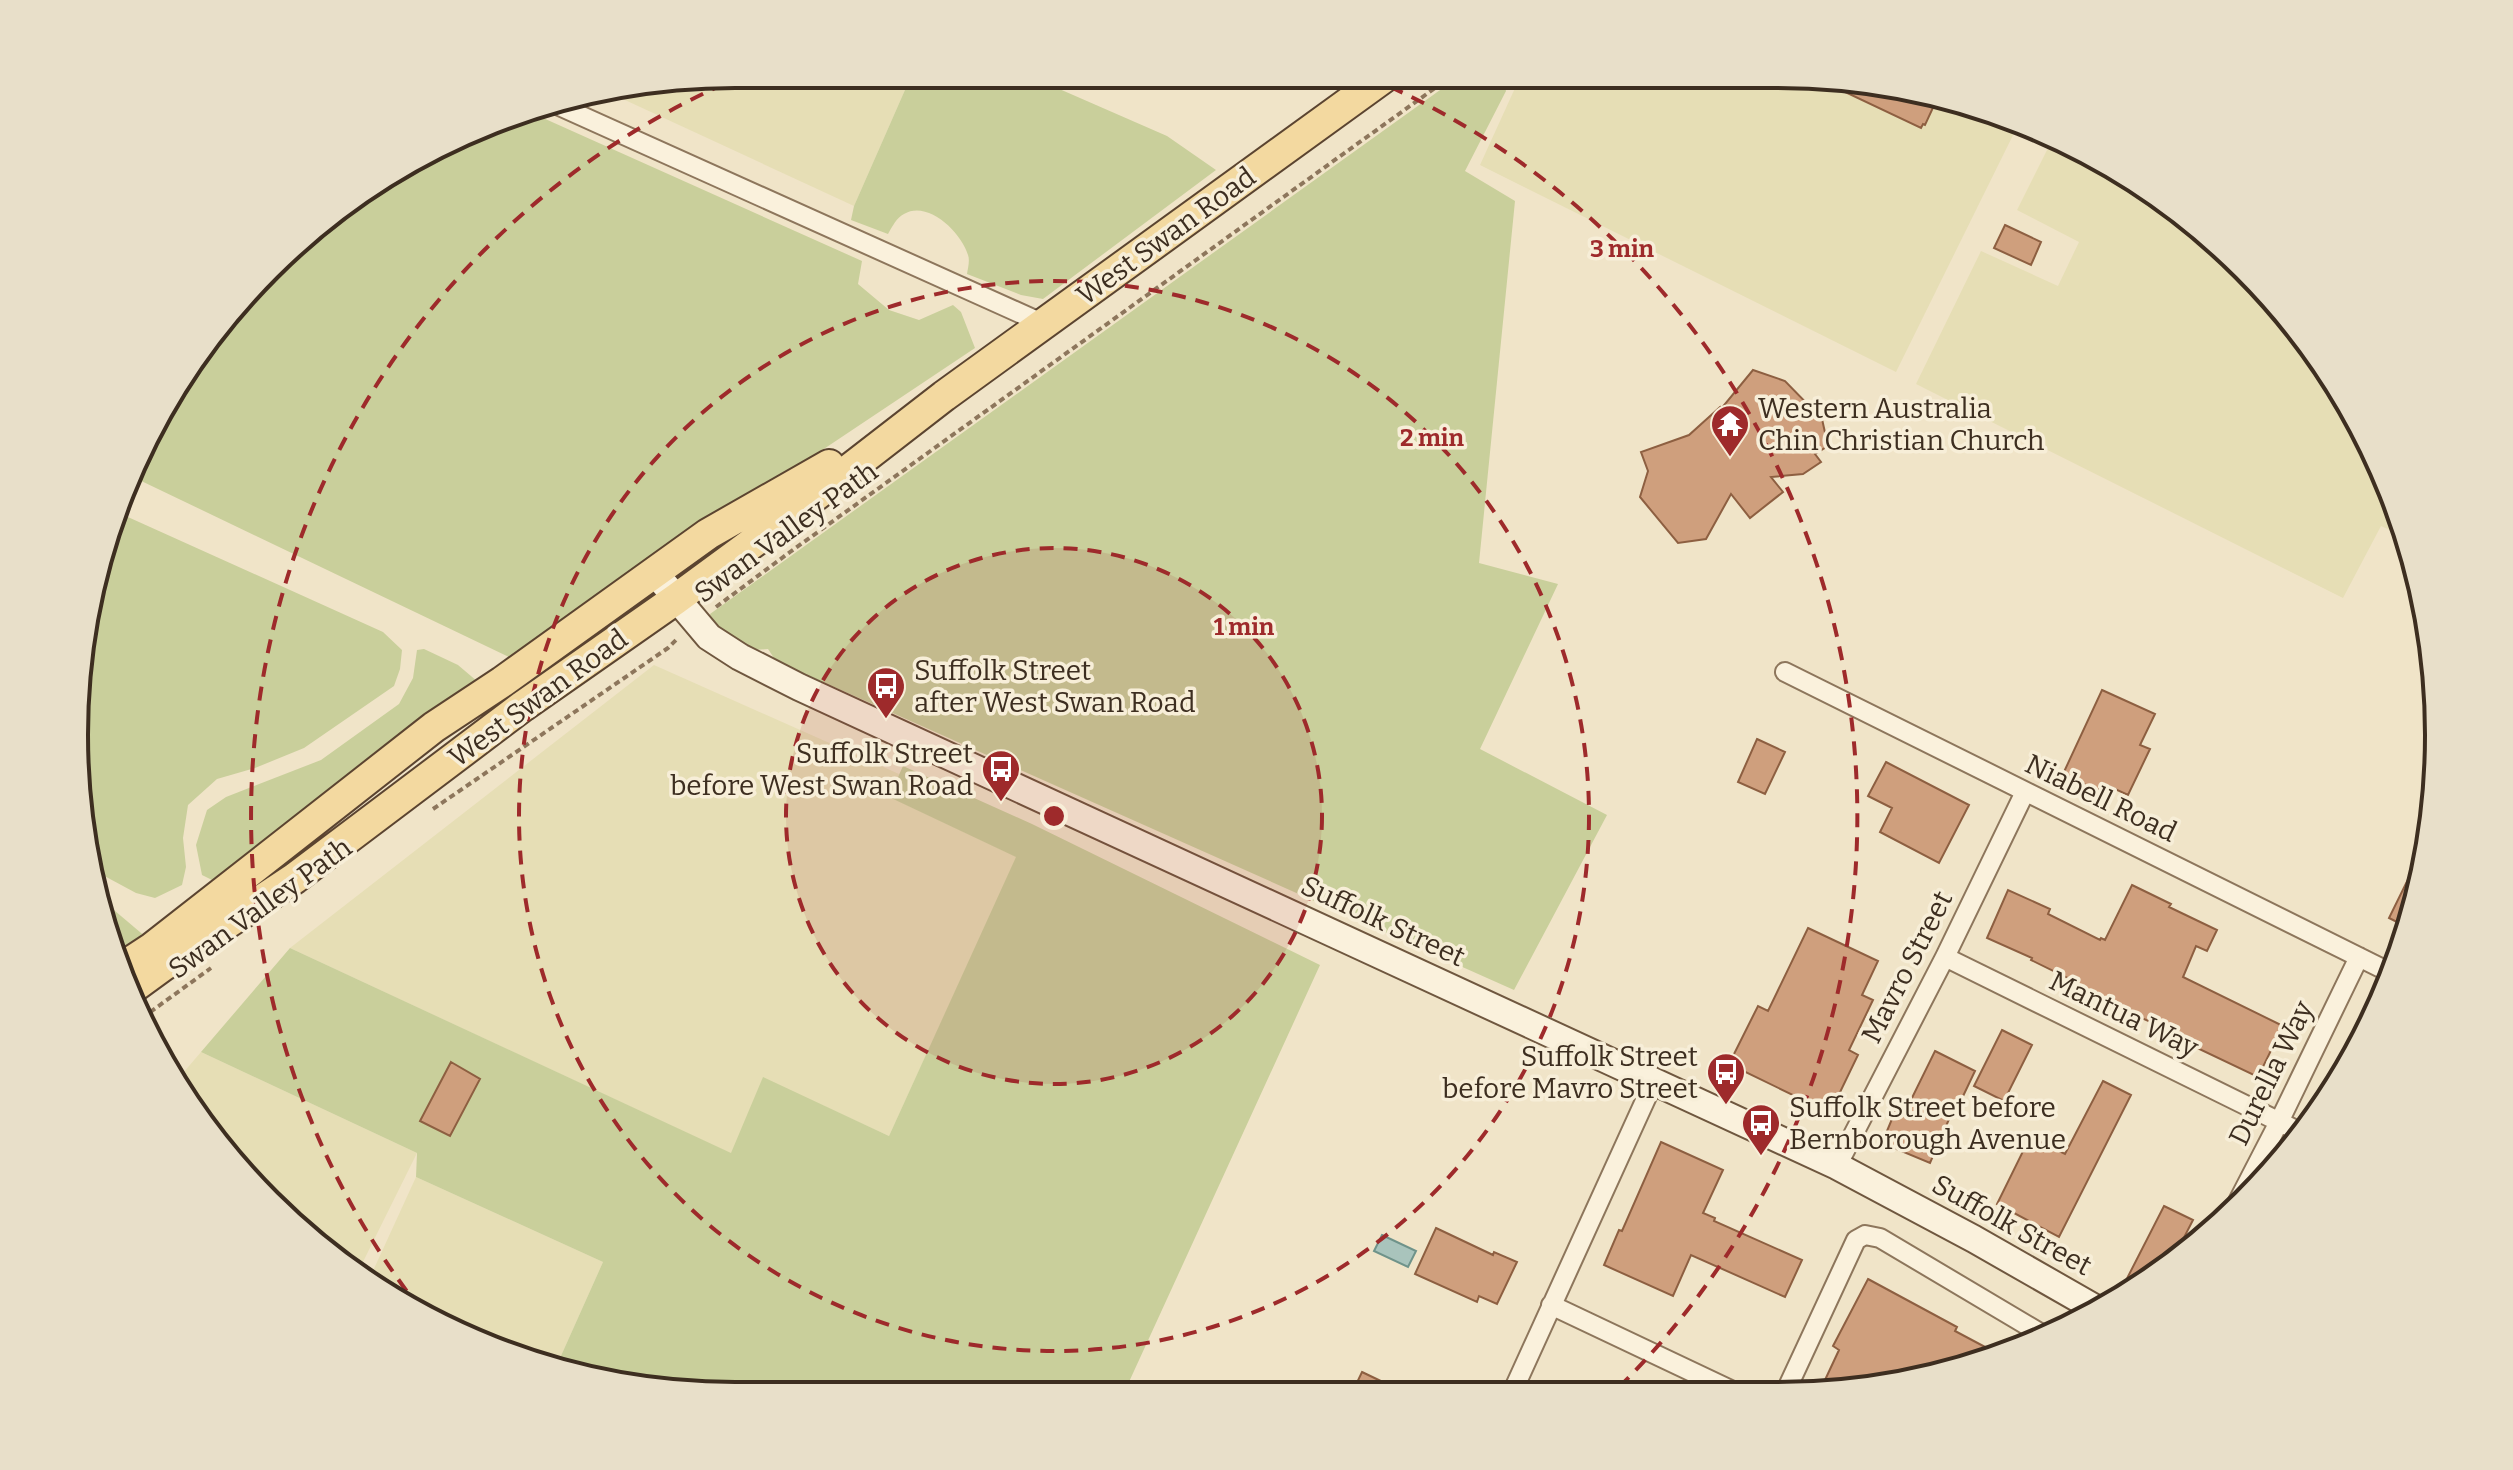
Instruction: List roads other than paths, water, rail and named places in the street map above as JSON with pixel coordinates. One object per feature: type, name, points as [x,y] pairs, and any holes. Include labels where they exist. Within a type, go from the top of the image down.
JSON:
[{"type":"main road","name":"West Swan Road","points":[[138,985],[295,878],[523,706],[789,516],[944,396],[1369,88]]},
{"type":"main road","name":"West Swan Road","points":[[129,963],[434,727],[708,534],[944,396]]},
{"type":"street","points":[[568,110],[1044,324]]},
{"type":"street","name":"Suffolk Street","points":[[655,573],[695,623],[723,648],[799,687],[1837,1166],[2086,1303]]},
{"type":"street","name":"Niabell Road","points":[[1785,672],[2382,968]]},
{"type":"street","name":"Mavro Street","points":[[1837,1166],[1945,957],[2025,792]]},
{"type":"street","name":"Mantua Way","points":[[1945,957],[2292,1128]]},
{"type":"street","name":"Durella Way","points":[[2252,1175],[2359,957]]},
{"type":"street","points":[[1517,1382],[1654,1081]]},
{"type":"street","points":[[1790,1382],[1856,1240],[1865,1235],[1880,1238],[2034,1329]]},
{"type":"street","points":[[1551,1305],[1714,1382]]},
{"type":"water","points":[[1382,1235],[1416,1251],[1408,1267],[1374,1251]]},
{"type":"place","name":"Western Australia Chin Christian Church","points":[[1730,458]]},
{"type":"place","name":"Suffolk Street after West Swan Road","points":[[886,720]]},
{"type":"place","name":"Suffolk Street before West Swan Road","points":[[1001,803]]},
{"type":"place","name":"Suffolk Street before Mavro Street","points":[[1726,1106]]},
{"type":"place","name":"Suffolk Street before Bernborough Avenue","points":[[1761,1157]]}]
